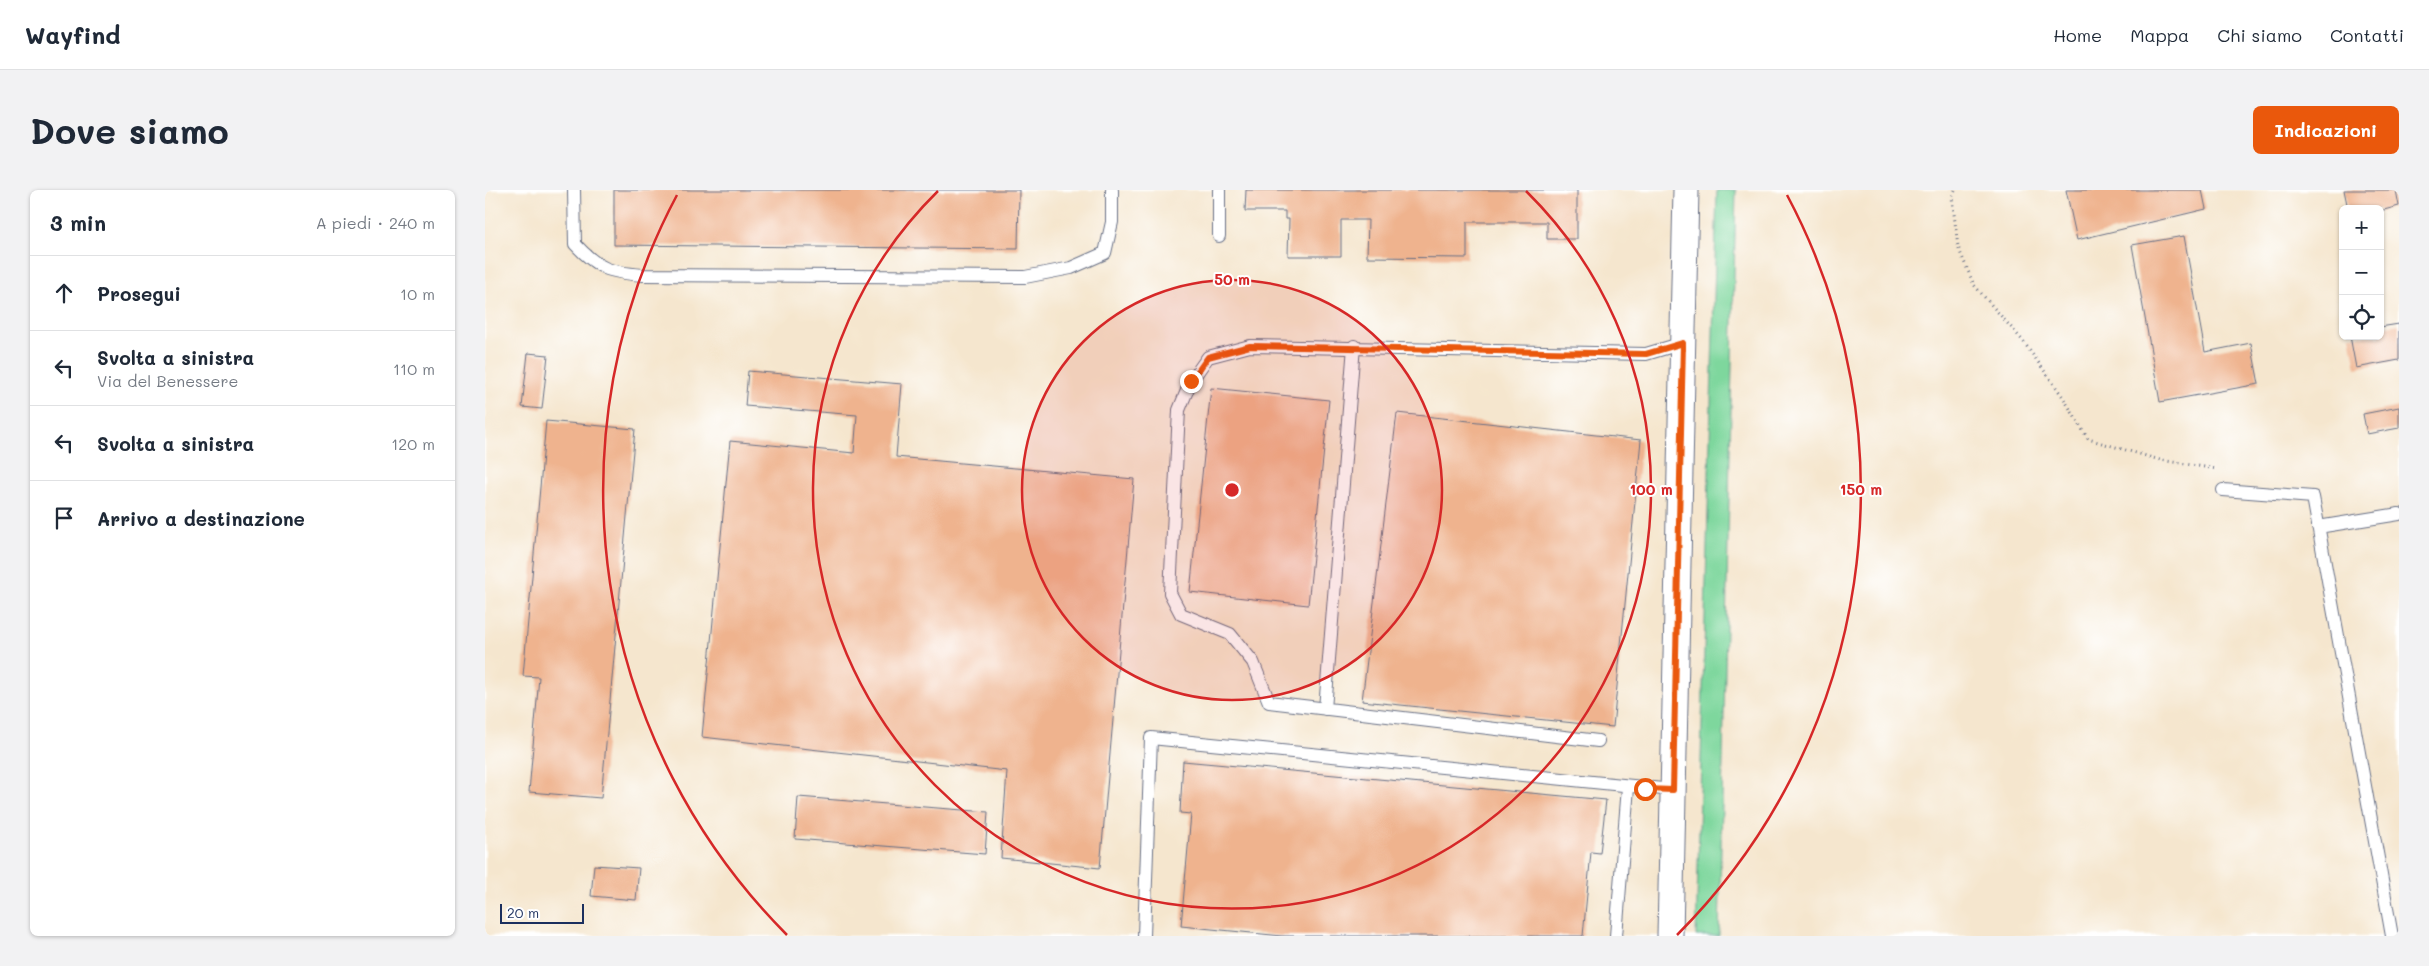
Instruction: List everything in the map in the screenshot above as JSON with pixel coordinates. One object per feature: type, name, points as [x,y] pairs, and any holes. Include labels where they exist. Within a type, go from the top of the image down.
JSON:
[{"type":"street","points":[[1670,936],[1686,190]]},
{"type":"lane","points":[[575,190],[575,244],[589,259],[611,272],[643,275],[1025,278],[1071,268],[1105,253],[1112,222],[1112,190]]},
{"type":"lane","points":[[1219,190],[1219,236]]},
{"type":"lane","points":[[1598,741],[1269,702],[1253,662],[1230,634],[1181,614],[1170,593],[1179,410],[1191,381],[1208,357],[1250,346],[1354,346],[1646,354],[1683,343]]},
{"type":"lane","points":[[1325,709],[1354,346]]},
{"type":"lane","points":[[2223,490],[2313,497],[2392,936]]},
{"type":"lane","points":[[2318,527],[2399,514]]},
{"type":"lane","points":[[1144,936],[1151,738],[1673,790]]},
{"type":"lane","points":[[1616,936],[1628,787]]},
{"type":"path","points":[[1955,190],[1952,197],[1958,247],[1974,285],[2023,341],[2063,397],[2088,439],[2161,460],[2225,471]]},
{"type":"green space","points":[[1717,190],[1736,190],[1719,936],[1696,936]]},
{"type":"building","points":[[614,190],[1019,190],[1018,249],[614,245]]},
{"type":"building","points":[[1246,190],[1577,190],[1577,239],[1547,239],[1547,222],[1467,222],[1467,258],[1367,257],[1368,220],[1341,220],[1341,256],[1288,256],[1289,219],[1285,219],[1285,211],[1245,211]]},
{"type":"building","points":[[2066,190],[2202,190],[2206,209],[2077,240]]},
{"type":"building","points":[[2344,190],[2396,190],[2399,206],[2384,210],[2384,205],[2347,205]]},
{"type":"building","points":[[2184,236],[2205,352],[2251,343],[2259,384],[2160,402],[2132,245]]},
{"type":"building","points":[[2399,324],[2399,360],[2356,368],[2351,340],[2384,340],[2384,326]]},
{"type":"building","points":[[528,353],[548,355],[542,409],[522,407]]},
{"type":"building","points":[[748,371],[902,384],[896,457],[1134,479],[1100,868],[1001,858],[1007,771],[702,737],[730,441],[854,453],[857,415],[745,406]]},
{"type":"building","points":[[1211,388],[1329,400],[1308,605],[1190,592]]},
{"type":"building","points":[[2399,407],[2399,428],[2367,434],[2363,414]]},
{"type":"building","points":[[1397,413],[1641,440],[1613,727],[1362,701]]},
{"type":"building","points":[[546,421],[635,429],[601,798],[529,792],[539,677],[523,676]]},
{"type":"building","points":[[1183,761],[1606,800],[1600,853],[1591,852],[1583,936],[1282,936],[1181,926],[1191,814],[1180,813]]},
{"type":"building","points":[[798,797],[988,812],[985,854],[795,839]]},
{"type":"building","points":[[594,865],[639,868],[636,900],[591,896]]},
{"type":"route","points":[[1191,381],[1208,357],[1250,346],[1354,346],[1646,354],[1683,343],[1673,790],[1645,789]]}]
